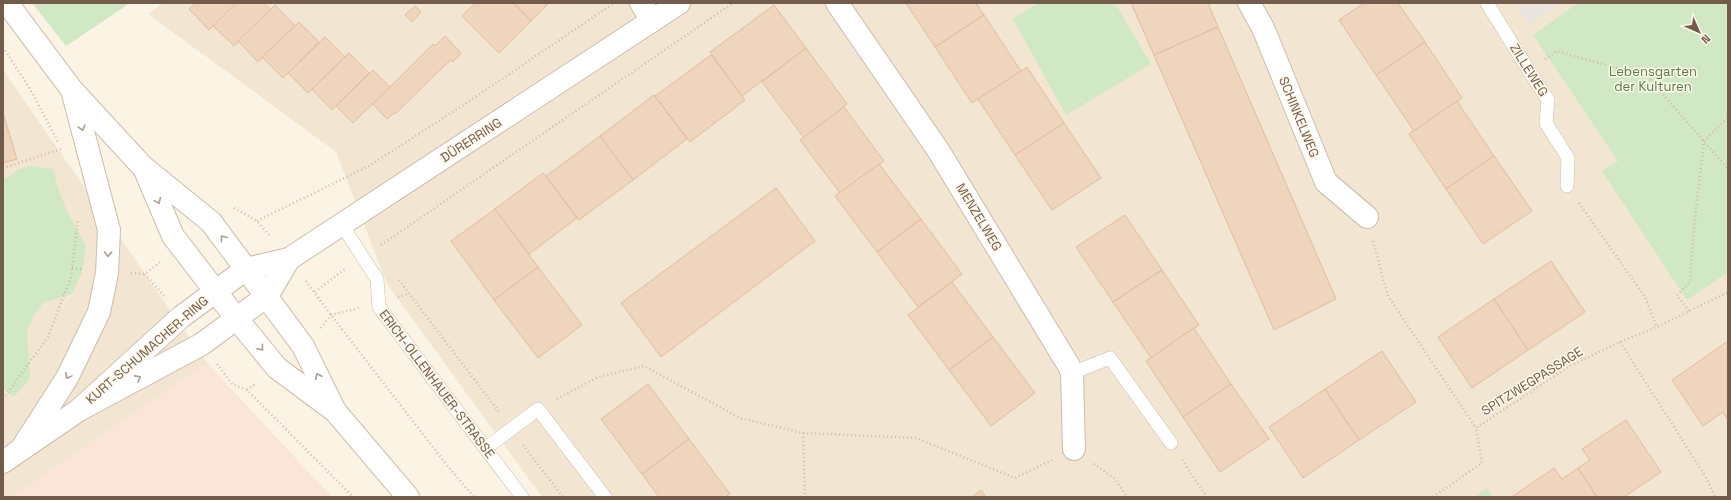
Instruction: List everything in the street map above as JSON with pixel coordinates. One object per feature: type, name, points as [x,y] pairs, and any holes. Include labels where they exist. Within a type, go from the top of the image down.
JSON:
[{"type":"street","points":[[7,3],[72,90],[142,166],[212,222],[303,346],[335,411]]},
{"type":"street","points":[[641,3],[652,21]]},
{"type":"street","name":"DÜRERRING","points":[[215,292],[246,270],[289,259],[679,3]]},
{"type":"street","name":"MENZELWEG","points":[[837,3],[938,150],[1069,366],[1072,373],[1074,449]]},
{"type":"street","name":"SCHINKELWEG","points":[[1249,3],[1263,28],[1326,182],[1367,217]]},
{"type":"street","name":"KURT-SCHUMACHER-RING","points":[[22,448],[70,371],[98,312],[108,273],[109,230],[72,90]]},
{"type":"street","points":[[142,166],[173,236],[215,292],[277,368],[335,411],[408,497]]},
{"type":"street","name":"DÜRERRING","points":[[267,296],[289,259]]},
{"type":"street","name":"KURT-SCHUMACHER-RING","points":[[79,410],[181,317],[215,292]]},
{"type":"street","name":"KURT-SCHUMACHER-RING","points":[[3,462],[79,410],[202,344],[267,296]]},
{"type":"lane","name":"ZILLEWEG","points":[[1487,3],[1548,100],[1546,123],[1568,158],[1567,186]]},
{"type":"lane","name":"ERICH-OLLENHAUER-STRASSE","points":[[342,225],[377,279],[379,307],[522,497]]},
{"type":"lane","points":[[1072,373],[1110,358],[1171,443]]},
{"type":"lane","points":[[486,448],[538,409],[605,497]]},
{"type":"path","points":[[257,221],[370,166],[462,106],[614,3]]},
{"type":"path","points":[[315,292],[363,257],[733,3]]},
{"type":"path","points":[[3,47],[30,89],[62,149],[63,156]]},
{"type":"path","points":[[1529,71],[1557,51],[1648,77],[1728,169]]},
{"type":"path","points":[[1689,311],[1677,295],[1690,282],[1694,227],[1704,141],[1728,117]]},
{"type":"path","points":[[3,168],[62,149]]},
{"type":"path","points":[[1567,186],[1645,297],[1657,327]]},
{"type":"path","points":[[232,207],[257,221],[273,240]]},
{"type":"path","points":[[3,399],[48,337],[71,277],[78,221],[76,214]]},
{"type":"path","points":[[1367,217],[1388,296],[1476,428]]},
{"type":"path","points":[[166,258],[145,274],[170,303]]},
{"type":"path","points":[[395,274],[563,497]]},
{"type":"path","points":[[306,281],[446,464],[474,497]]},
{"type":"path","name":"SPITZWEGPASSAGE","points":[[1434,497],[1482,463],[1476,428],[1570,366],[1620,342],[1657,327],[1728,292]]},
{"type":"path","points":[[318,331],[331,315]]},
{"type":"path","points":[[1620,342],[1707,479],[1715,497]]},
{"type":"path","points":[[214,361],[232,384],[247,390],[353,497]]},
{"type":"path","points":[[538,409],[598,377],[644,366],[740,418],[803,433],[916,438],[1015,478],[1074,449],[1116,479],[1127,497]]},
{"type":"path","points":[[803,433],[805,497]]},
{"type":"path","points":[[1171,443],[1207,497]]},
{"type":"shaded area","points":[[163,3],[1728,3],[1728,497],[542,497],[387,284],[336,152],[148,14]]},
{"type":"shaded area","points":[[1514,3],[1561,3],[1529,25]]},
{"type":"shaded area","points":[[3,70],[207,363],[12,497],[3,497]]},
{"type":"shaded area","points":[[207,363],[332,497],[12,497]]},
{"type":"green space","points":[[32,3],[130,3],[66,46]]},
{"type":"green space","points":[[1038,3],[1115,3],[1151,64],[1066,115],[1013,19]]},
{"type":"green space","name":"Lebensgarten der Kulturen","points":[[1578,3],[1728,3],[1728,272],[1687,300],[1602,171],[1618,161],[1533,35]]},
{"type":"green space","points":[[31,166],[53,169],[66,209],[86,246],[82,272],[72,294],[44,302],[35,313],[27,331],[30,378],[14,397],[3,388],[3,177],[7,178],[17,170]]},
{"type":"green space","points":[[1487,488],[1493,497],[1475,497]]},
{"type":"building","points":[[195,3],[236,3],[209,30],[189,9]]},
{"type":"building","points":[[236,3],[264,3],[271,10],[234,46],[213,26]]},
{"type":"building","points":[[475,3],[514,3],[531,21],[499,53],[462,16]]},
{"type":"building","points":[[514,3],[549,3],[531,21]]},
{"type":"building","points":[[906,3],[976,3],[984,15],[935,47]]},
{"type":"building","points":[[1131,3],[1208,3],[1218,27],[1154,55]]},
{"type":"building","points":[[1364,3],[1398,3],[1425,42],[1376,75],[1339,20]]},
{"type":"building","points":[[275,5],[295,26],[258,62],[238,41]]},
{"type":"building","points":[[774,5],[806,48],[742,96],[710,52]]},
{"type":"building","points":[[415,6],[421,12],[412,22],[405,15]]},
{"type":"building","points":[[984,15],[1021,71],[972,103],[935,47]]},
{"type":"building","points":[[299,22],[319,42],[283,78],[262,57]]},
{"type":"building","points":[[1218,27],[1336,299],[1274,330],[1154,55]]},
{"type":"building","points":[[445,36],[461,53],[453,62],[451,60],[441,69],[395,114],[394,113],[387,119],[373,104],[433,44],[435,46]]},
{"type":"building","points":[[325,37],[345,57],[308,93],[288,73]]},
{"type":"building","points":[[1425,42],[1462,98],[1414,131],[1376,75]]},
{"type":"building","points":[[806,48],[847,104],[804,138],[762,82]]},
{"type":"building","points":[[349,53],[369,73],[332,110],[312,89]]},
{"type":"building","points":[[711,55],[745,100],[690,142],[655,96]]},
{"type":"building","points":[[1027,67],[1064,123],[1015,155],[978,99]]},
{"type":"building","points":[[373,70],[390,87],[353,123],[336,106]]},
{"type":"building","points":[[654,95],[687,139],[633,180],[600,136]]},
{"type":"building","points":[[1457,101],[1494,156],[1446,189],[1409,134]]},
{"type":"building","points":[[844,107],[884,161],[840,193],[800,140]]},
{"type":"building","points":[[3,113],[17,159],[3,163]]},
{"type":"building","points":[[1064,123],[1101,178],[1052,210],[1015,155]]},
{"type":"building","points":[[600,136],[633,180],[579,220],[546,176]]},
{"type":"building","points":[[1494,156],[1532,211],[1483,244],[1446,189]]},
{"type":"building","points":[[879,164],[921,219],[877,252],[835,196]]},
{"type":"building","points":[[543,173],[577,218],[529,254],[495,209]]},
{"type":"building","points":[[776,188],[815,241],[661,357],[621,303]]},
{"type":"building","points":[[495,209],[538,267],[494,300],[451,241]]},
{"type":"building","points":[[1125,215],[1162,270],[1113,302],[1076,247]]},
{"type":"building","points":[[921,219],[962,274],[918,307],[877,252]]},
{"type":"building","points":[[1551,261],[1585,312],[1528,350],[1494,299]]},
{"type":"building","points":[[538,267],[582,325],[538,358],[494,300]]},
{"type":"building","points":[[1162,270],[1199,325],[1151,358],[1113,302]]},
{"type":"building","points":[[952,282],[993,337],[949,370],[908,315]]},
{"type":"building","points":[[1494,299],[1528,350],[1472,388],[1438,337]]},
{"type":"building","points":[[1194,328],[1231,384],[1183,417],[1146,361]]},
{"type":"building","points":[[993,337],[1035,393],[991,426],[949,370]]},
{"type":"building","points":[[1728,341],[1728,420],[1723,412],[1703,426],[1672,380]]},
{"type":"building","points":[[1382,351],[1416,402],[1359,440],[1325,389]]},
{"type":"building","points":[[648,384],[689,439],[642,474],[601,419]]},
{"type":"building","points":[[1231,384],[1269,439],[1220,472],[1183,417]]},
{"type":"building","points":[[1325,389],[1359,440],[1303,478],[1269,427]]},
{"type":"building","points":[[1626,420],[1661,472],[1624,497],[1597,497],[1578,468],[1590,460],[1582,449]]},
{"type":"building","points":[[689,439],[730,494],[725,497],[659,497],[642,474]]},
{"type":"building","points":[[1554,468],[1562,479],[1578,468],[1597,497],[1513,496]]},
{"type":"building","points":[[981,490],[986,497],[972,497]]}]
